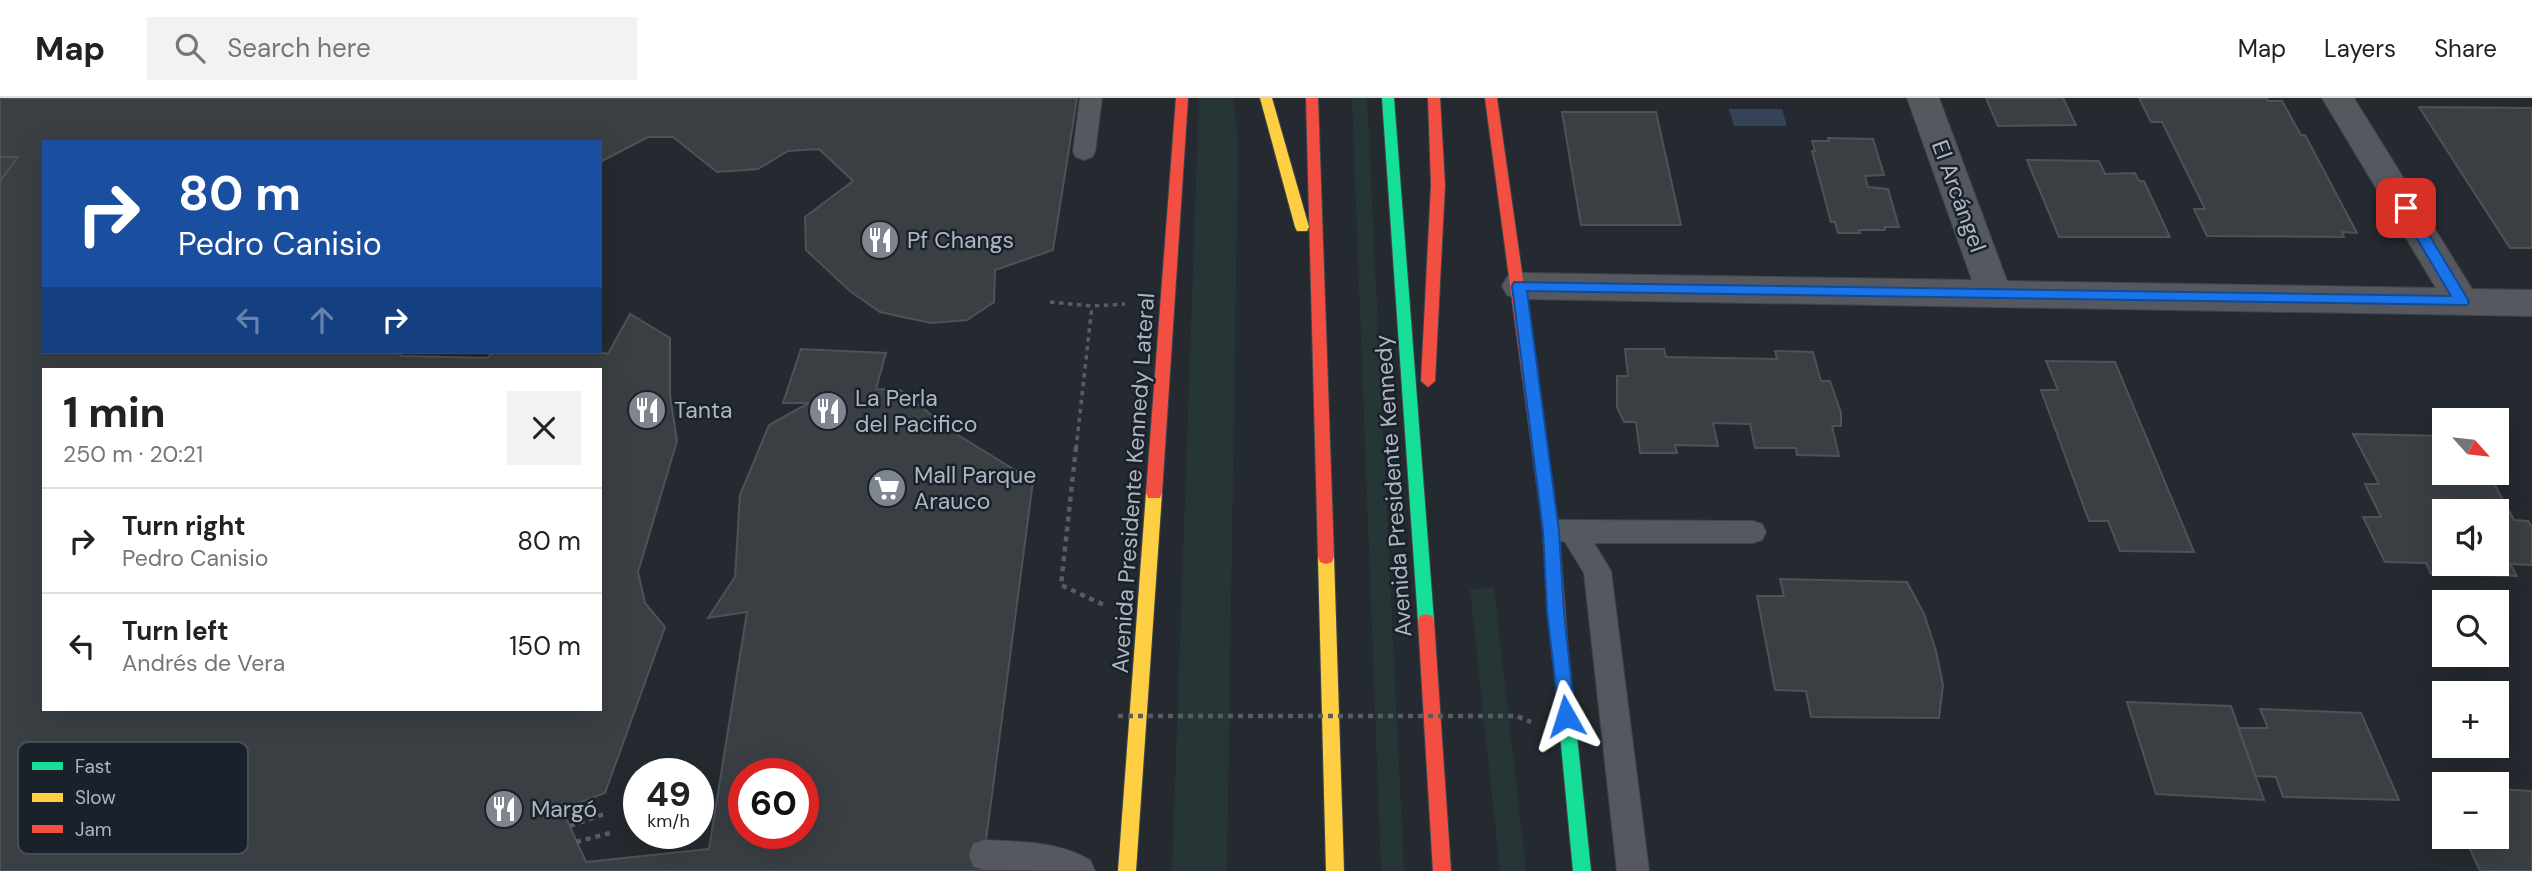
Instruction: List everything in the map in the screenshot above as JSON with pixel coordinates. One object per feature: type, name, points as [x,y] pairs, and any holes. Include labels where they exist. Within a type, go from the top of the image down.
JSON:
[{"type":"main road","name":"Avenida Presidente Kennedy Lateral","points":[[1127,871],[1182,98]]},
{"type":"main road","points":[[1266,98],[1318,283]]},
{"type":"main road","points":[[1312,98],[1335,871]]},
{"type":"main road","name":"Avenida Presidente Kennedy","points":[[1388,98],[1442,871]]},
{"type":"main road","points":[[1419,513],[1438,185],[1434,98]]},
{"type":"main road","points":[[1491,98],[1519,286],[1562,531],[1556,612],[1582,871]]},
{"type":"street","name":"El Arcángel","points":[[1923,98],[1995,295]]},
{"type":"street","points":[[2338,98],[2462,302]]},
{"type":"street","points":[[1519,286],[2532,303]]},
{"type":"lane","points":[[1084,152],[1091,98]]},
{"type":"lane","points":[[1562,531],[1753,532]]},
{"type":"lane","points":[[1562,531],[1597,570],[1633,871]]},
{"type":"lane","points":[[984,855],[1041,858],[1068,864],[1079,871]]},
{"type":"path","points":[[1049,302],[1092,306],[1168,302]]},
{"type":"path","points":[[1092,306],[1061,585],[1111,608]]},
{"type":"path","points":[[1118,716],[1517,716],[1531,722]]},
{"type":"path","points":[[570,826],[607,813]]},
{"type":"path","points":[[576,842],[610,833]]},
{"type":"shaded area","points":[[1199,98],[1233,98],[1238,144],[1227,871],[1172,871]]},
{"type":"shaded area","points":[[1352,98],[1367,98],[1404,871],[1381,871]]},
{"type":"shaded area","points":[[1494,588],[1526,871],[1500,871],[1470,589]]},
{"type":"water","points":[[1729,109],[1782,109],[1787,126],[1734,126]]},
{"type":"building","name":"Mall Parque Arauco","points":[[0,98],[1077,98],[1053,250],[995,270],[994,302],[967,320],[931,323],[880,312],[851,292],[806,250],[805,217],[853,181],[819,149],[788,151],[758,169],[717,172],[673,137],[648,137],[602,161],[602,140],[42,140],[42,354],[400,354],[487,358],[492,354],[608,354],[630,314],[670,338],[670,395],[677,441],[638,572],[645,603],[665,627],[605,793],[562,809],[586,862],[714,849],[714,818],[747,612],[708,618],[735,577],[740,495],[769,425],[809,403],[783,403],[801,349],[886,353],[876,389],[900,390],[953,432],[1033,481],[982,871],[0,871],[0,181],[18,157],[0,157]]},
{"type":"building","points":[[1986,98],[2063,98],[2076,125],[1998,126]]},
{"type":"building","points":[[2139,98],[2266,98],[2268,101],[2282,101],[2301,135],[2305,135],[2357,233],[2342,232],[2344,237],[2207,236],[2194,209],[2205,209],[2162,122],[2151,122]]},
{"type":"building","points":[[2419,107],[2532,108],[2532,248],[2510,248]]},
{"type":"building","points":[[1562,112],[1656,112],[1681,225],[1581,225]]},
{"type":"building","points":[[1828,138],[1873,139],[1884,175],[1865,176],[1868,187],[1888,189],[1899,227],[1859,230],[1860,233],[1838,233],[1835,222],[1831,222],[1812,151],[1815,151],[1812,141],[1829,141]]},
{"type":"building","points":[[0,157],[18,157],[0,181]]},
{"type":"building","points":[[2027,160],[2099,161],[2105,174],[2135,173],[2139,181],[2144,181],[2170,237],[2059,237]]},
{"type":"building","points":[[1625,349],[1664,349],[1666,357],[1777,359],[1775,351],[1813,352],[1821,381],[1830,381],[1841,413],[1841,426],[1832,426],[1839,456],[1797,455],[1796,448],[1755,448],[1750,424],[1713,423],[1718,446],[1675,445],[1677,453],[1640,453],[1636,422],[1624,422],[1617,407],[1617,376],[1628,376]]},
{"type":"building","points":[[2046,361],[2115,362],[2194,552],[2120,551],[2108,521],[2089,521],[2041,390],[2058,390]]},
{"type":"building","points":[[2353,434],[2432,436],[2432,485],[2495,485],[2503,499],[2432,499],[2431,574],[2426,563],[2385,562],[2363,517],[2381,517],[2365,484],[2379,484]]},
{"type":"building","points":[[2509,511],[2514,520],[2528,521],[2532,527],[2532,565],[2510,564],[2517,576],[2509,576]]},
{"type":"building","points":[[1780,579],[1907,582],[1924,614],[1936,651],[1943,685],[1939,718],[1811,717],[1806,691],[1775,690],[1757,596],[1784,596]]},
{"type":"building","points":[[2127,702],[2231,706],[2264,800],[2156,794]]},
{"type":"building","points":[[2260,709],[2361,713],[2399,800],[2283,797],[2276,777],[2255,776],[2238,728],[2268,728]]},
{"type":"building","points":[[2509,790],[2532,791],[2532,871],[2480,871],[2470,849],[2509,849]]},
{"type":"traffic: fast","points":[[1388,98],[1426,621]]},
{"type":"traffic: fast","points":[[1560,649],[1582,871]]},
{"type":"traffic: slow","points":[[1266,98],[1302,227]]},
{"type":"traffic: slow","points":[[1127,871],[1154,493]]},
{"type":"traffic: slow","points":[[1326,557],[1335,871]]},
{"type":"traffic: jam","points":[[1154,493],[1182,98]]},
{"type":"traffic: jam","points":[[1312,98],[1326,557]]},
{"type":"traffic: jam","points":[[1428,381],[1438,185],[1434,98]]},
{"type":"traffic: jam","points":[[1491,98],[1551,531],[1560,649]]},
{"type":"traffic: jam","points":[[1426,621],[1442,871]]},
{"type":"place","name":"Pf Changs","points":[[880,240]]},
{"type":"place","name":"Tanta","points":[[647,410]]},
{"type":"place","name":"La Perla del Pacifico","points":[[828,411]]},
{"type":"place","name":"Mall Parque Arauco","points":[[887,488]]},
{"type":"place","name":"Margó","points":[[504,809]]},
{"type":"route","points":[[1566,716],[1551,531],[1519,286],[2462,302],[2406,208]]}]
